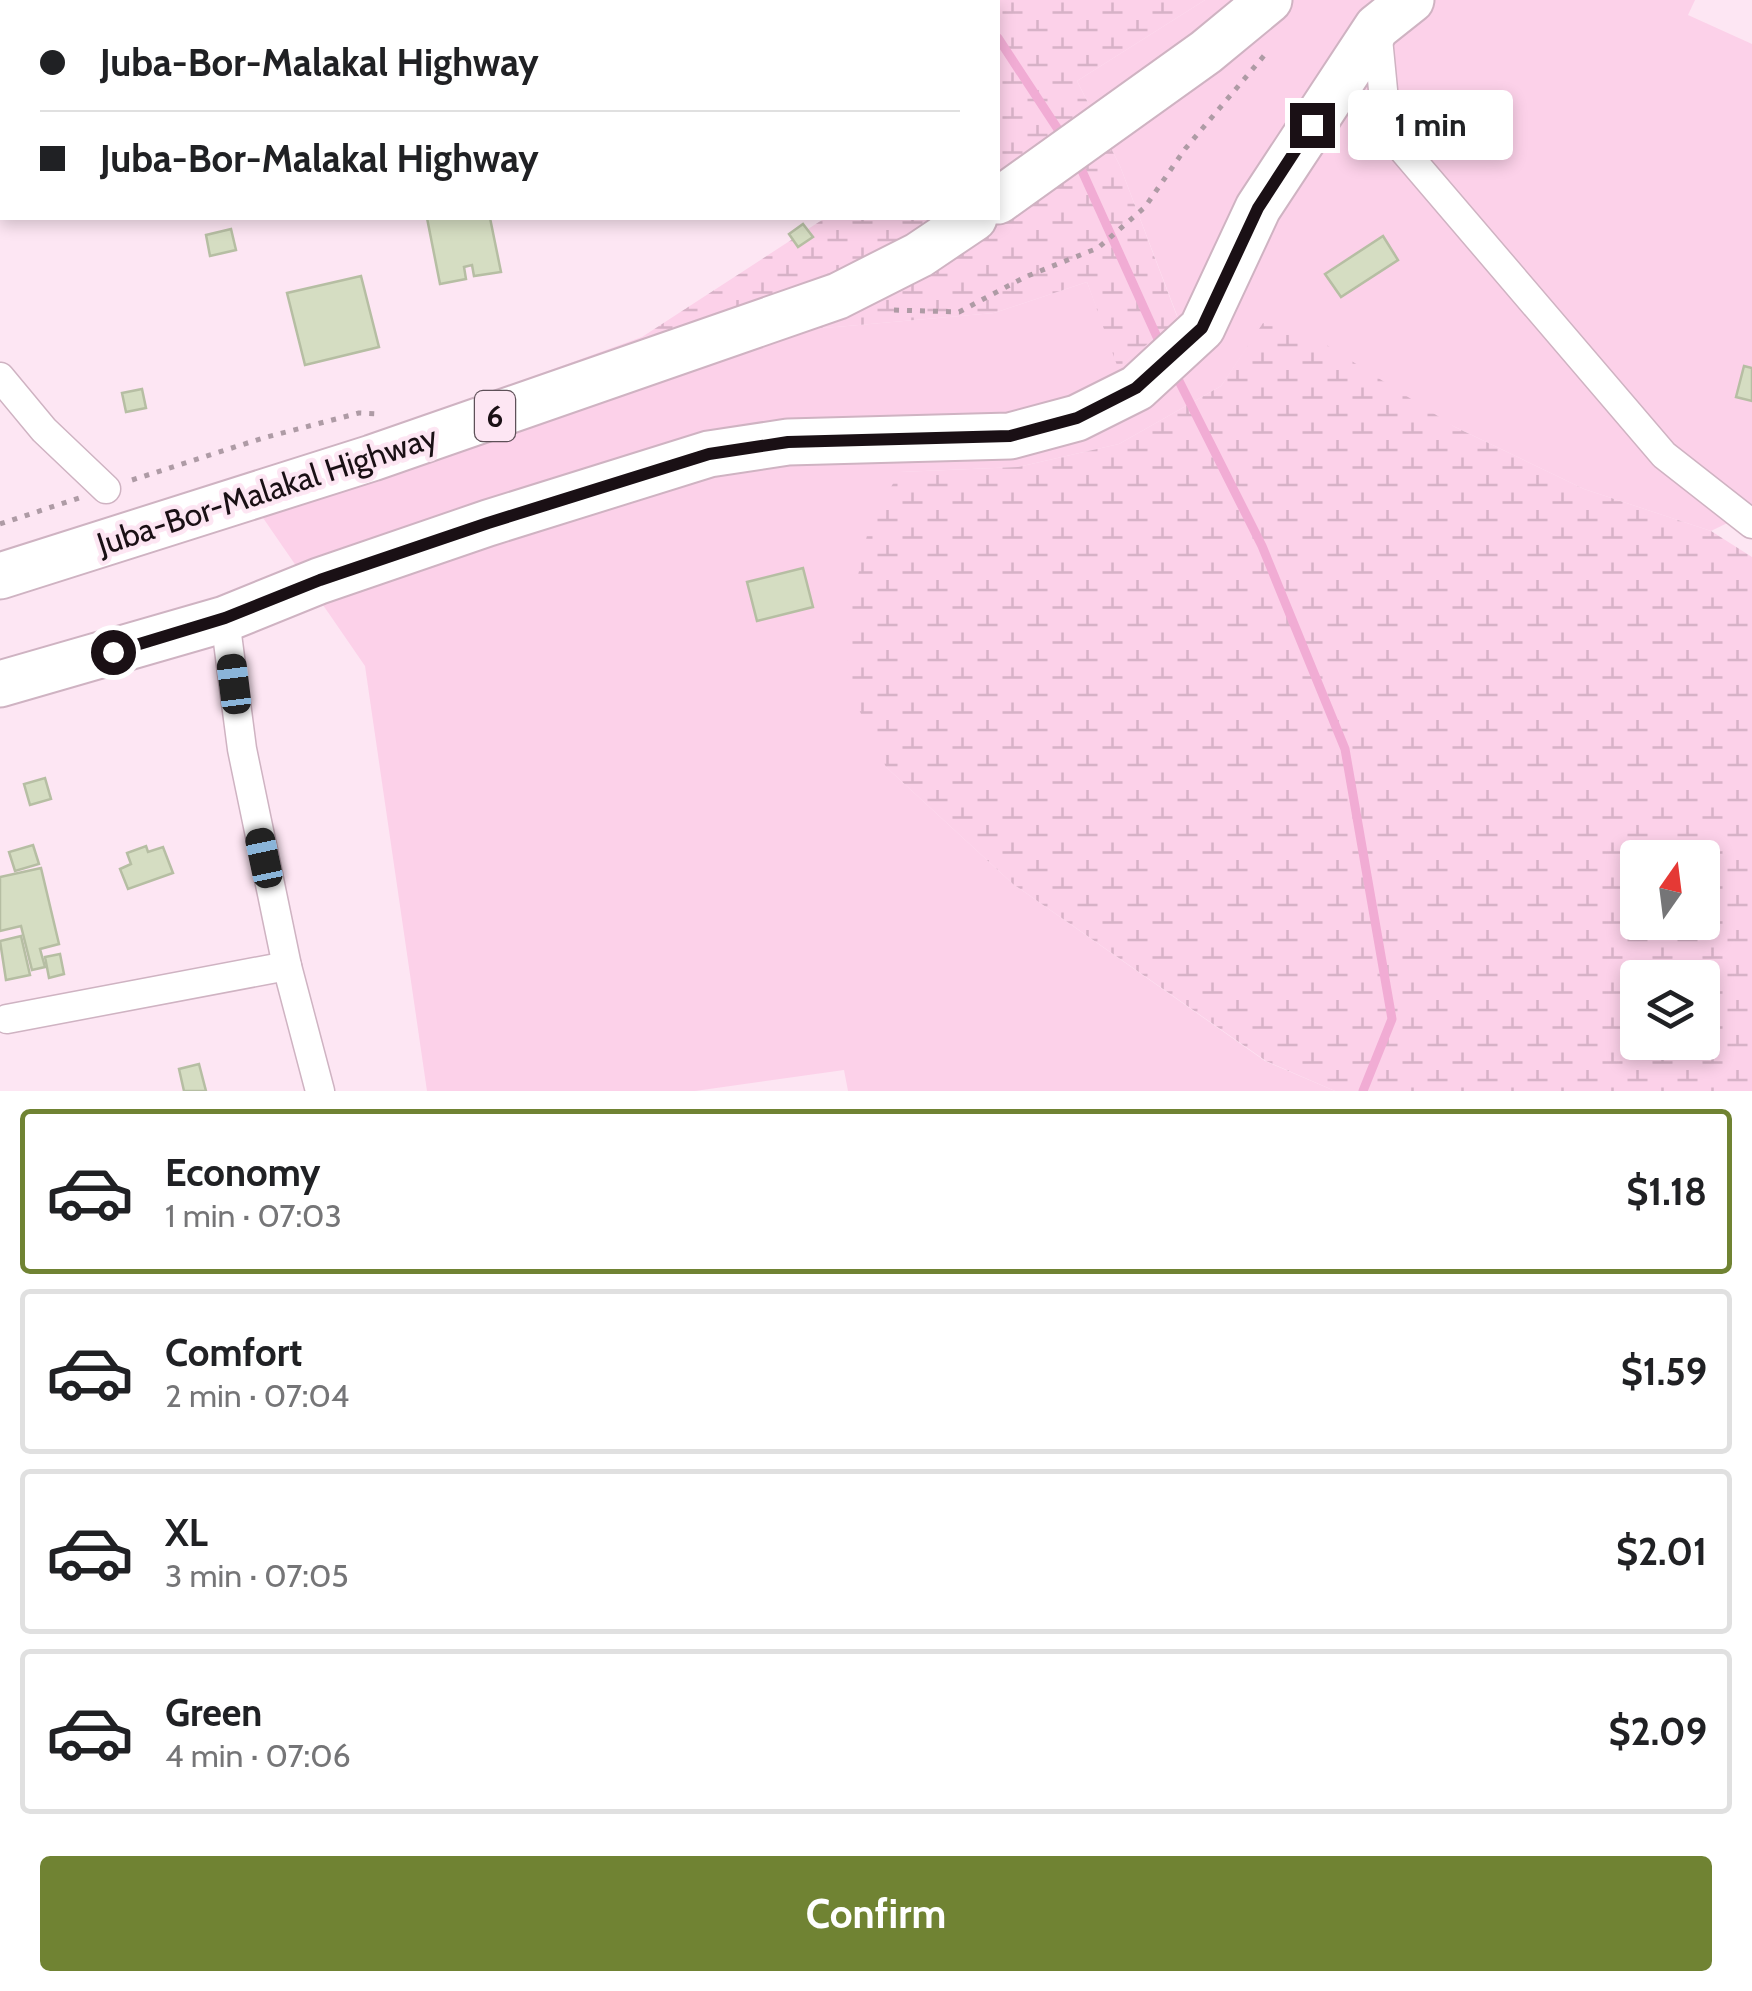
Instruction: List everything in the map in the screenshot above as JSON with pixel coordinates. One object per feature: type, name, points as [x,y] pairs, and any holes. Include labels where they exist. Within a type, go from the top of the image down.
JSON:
[{"type":"highway","name":"Juba-Bor-Malakal Highway","points":[[1000,199],[1132,106],[1269,0]]},
{"type":"highway","points":[[0,684],[225,618],[432,542],[709,454],[788,442],[1010,436],[1077,418],[1136,388],[1202,328],[1258,208],[1394,13]]},
{"type":"highway","name":"Juba-Bor-Malakal Highway","points":[[0,576],[389,452],[838,296],[919,255],[969,220]]},
{"type":"street","points":[[1394,13],[1386,130],[1664,456],[1752,524]]},
{"type":"street","points":[[0,377],[44,430],[106,489]]},
{"type":"street","points":[[225,618],[242,749],[287,966],[320,1091]]},
{"type":"street","points":[[7,1019],[287,966]]},
{"type":"path","points":[[838,296],[879,310],[959,312],[1024,277],[1098,248],[1145,207],[1185,149],[1273,45]]},
{"type":"path","points":[[0,524],[263,438],[359,413],[398,415]]},
{"type":"green space","points":[[1000,0],[1205,0],[1077,81],[1120,166],[1178,319],[1118,368],[1087,282],[994,313],[836,327],[642,337],[822,220],[1000,220]]},
{"type":"green space","points":[[1205,0],[1695,0],[1688,15],[1752,44],[1752,511],[1711,531],[1584,489],[1455,427],[1264,323],[1221,386],[1119,444],[1018,467],[900,472],[886,767],[1013,884],[1265,1061],[1335,1091],[848,1091],[844,1070],[695,1091],[427,1091],[365,666],[239,483],[642,337],[836,327],[994,313],[1087,282],[1119,367],[1178,318],[1120,166],[1077,81]]},
{"type":"green space","points":[[1263,323],[1314,337],[1455,427],[1584,489],[1711,531],[1752,557],[1752,1091],[1335,1091],[1266,1061],[1013,884],[886,767],[847,684],[850,611],[870,522],[900,472],[1018,467],[1119,444],[1221,386]]},
{"type":"building","points":[[427,220],[490,220],[501,272],[474,276],[472,265],[464,267],[466,279],[440,284]]},
{"type":"building","points":[[803,224],[813,237],[798,247],[789,234]]},
{"type":"building","points":[[231,229],[236,250],[210,256],[206,235]]},
{"type":"building","points":[[1383,236],[1398,260],[1341,297],[1325,274]]},
{"type":"building","points":[[361,276],[379,347],[305,365],[287,293]]},
{"type":"building","points":[[1744,366],[1752,368],[1752,401],[1736,397]]},
{"type":"building","points":[[142,389],[146,408],[126,412],[122,393]]},
{"type":"building","points":[[803,568],[813,607],[757,621],[747,582]]},
{"type":"building","points":[[45,778],[51,799],[30,805],[24,784]]},
{"type":"building","points":[[33,845],[39,864],[15,871],[9,852]]},
{"type":"building","points":[[146,846],[148,852],[163,847],[173,873],[128,889],[120,869],[131,864],[127,853]]},
{"type":"building","points":[[41,868],[59,944],[40,949],[45,967],[32,970],[21,926],[0,931],[0,877]]},
{"type":"building","points":[[21,936],[30,975],[6,980],[0,941]]},
{"type":"building","points":[[60,954],[64,974],[49,978],[45,957]]},
{"type":"building","points":[[199,1064],[206,1091],[184,1091],[179,1069]]},
{"type":"waterway","points":[[1000,41],[1065,140]]},
{"type":"waterway","points":[[1078,162],[1162,348]]},
{"type":"waterway","points":[[1174,371],[1262,546],[1345,749],[1392,1019],[1363,1091]]},
{"type":"route","points":[[113,652],[225,618],[320,580],[488,523],[709,454],[788,442],[1010,436],[1077,418],[1136,388],[1202,328],[1258,208],[1312,125]]}]
